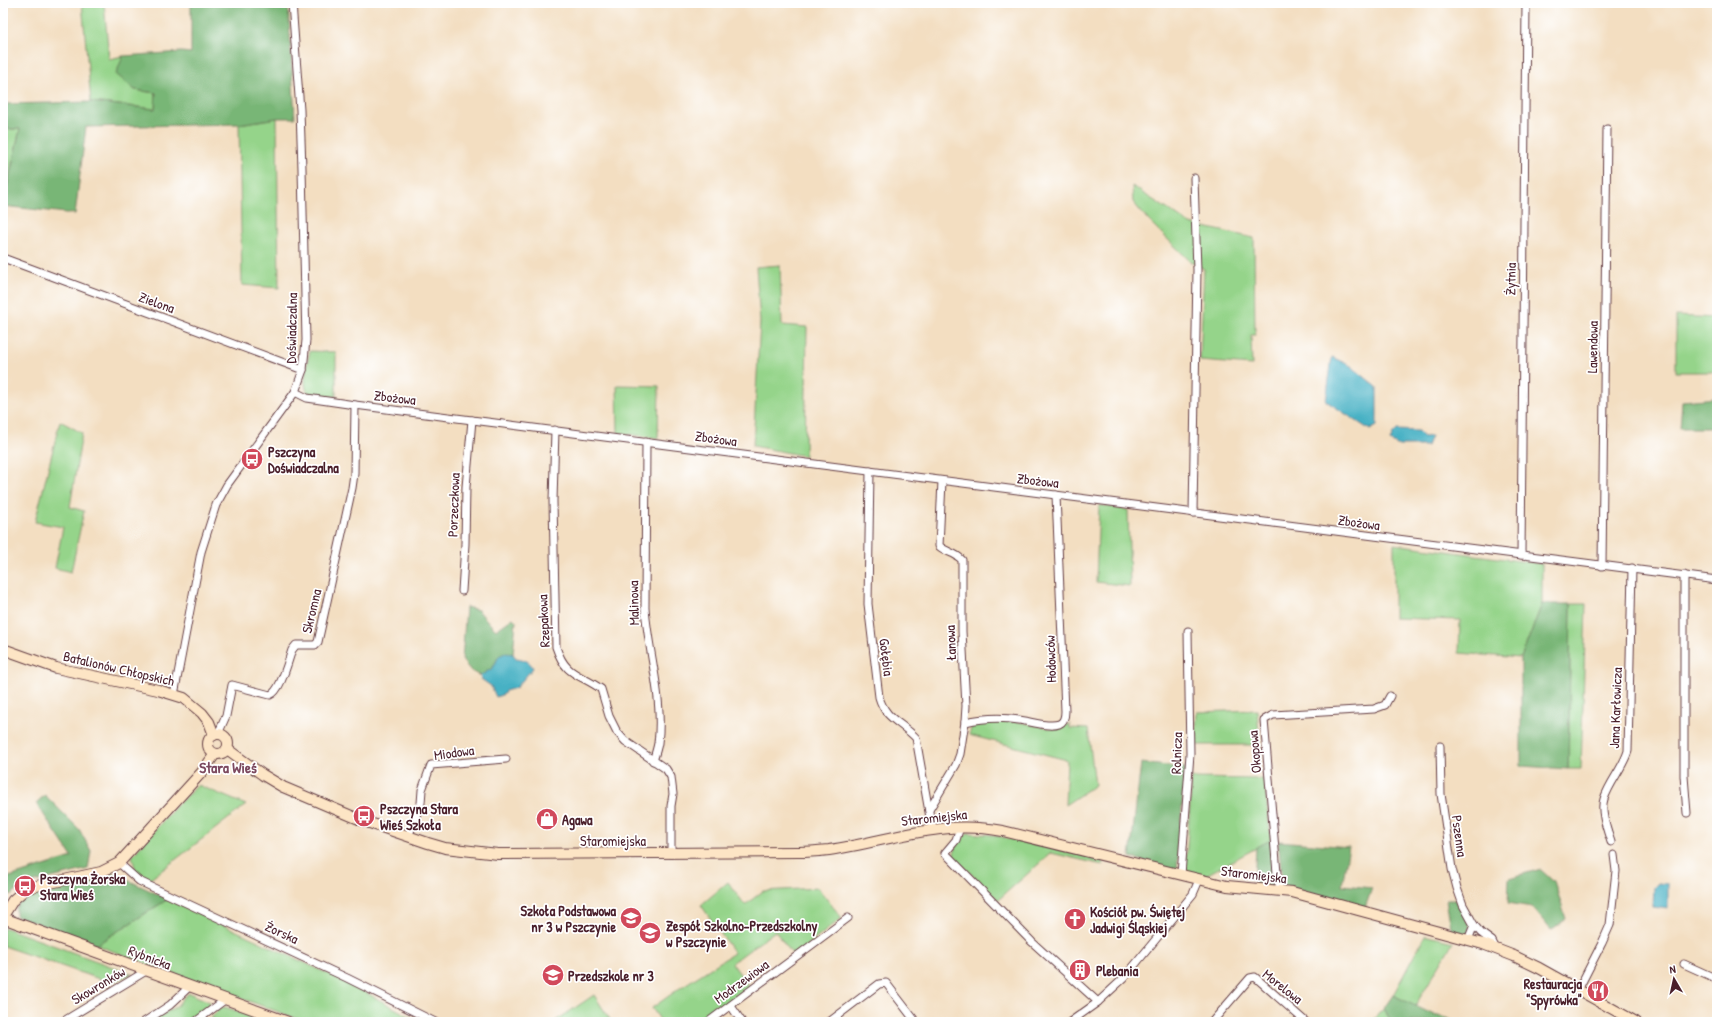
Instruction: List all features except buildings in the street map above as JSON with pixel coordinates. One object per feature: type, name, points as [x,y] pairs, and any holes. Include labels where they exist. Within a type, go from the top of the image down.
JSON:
[{"type":"street","name":"Doświadczalna","points":[[174,694],[201,552],[216,505],[227,485],[295,392],[303,370],[306,340],[302,162],[300,110],[292,3]]},
{"type":"street","name":"Żytnia","points":[[1521,555],[1526,3]]},
{"type":"street","name":"Lawendowa","points":[[1602,566],[1607,129]]},
{"type":"street","points":[[1193,513],[1198,270],[1194,178]]},
{"type":"street","name":"Zielona","points":[[3,258],[303,370]]},
{"type":"street","name":"Zbożowa","points":[[295,392],[307,398],[355,405],[1717,580]]},
{"type":"street","name":"Zbożowa","points":[[336,559],[354,474],[355,405]]},
{"type":"street","name":"Porzeczkowa","points":[[462,590],[465,544],[466,487],[472,420]]},
{"type":"street","name":"Rzepakowa","points":[[554,430],[553,501],[556,647],[559,657],[571,672],[601,689],[608,716],[616,732],[625,741],[666,769],[673,784],[670,854]]},
{"type":"street","name":"Malinowa","points":[[646,442],[646,634],[659,713],[658,743],[654,761]]},
{"type":"street","name":"Gołębia","points":[[870,472],[868,604],[879,696],[882,707],[888,716],[916,738],[932,829]]},
{"type":"street","name":"Łanowa","points":[[929,810],[956,764],[960,754],[966,706],[962,631],[962,560],[956,554],[944,550],[939,546],[942,481]]},
{"type":"street","name":"Hodowców","points":[[965,722],[993,718],[1018,719],[1051,726],[1060,724],[1064,719],[1066,711],[1056,495]]},
{"type":"street","name":"Skromna","points":[[216,735],[226,716],[232,685],[270,695],[274,694],[279,688],[292,650],[296,645],[315,645],[318,642],[336,559]]},
{"type":"street","name":"Jana Karłowicza","points":[[1611,842],[1605,822],[1603,800],[1625,761],[1628,750],[1632,568]]},
{"type":"street","points":[[1684,575],[1684,776],[1687,813]]},
{"type":"street","name":"Rolnicza","points":[[1181,875],[1190,754],[1188,631]]},
{"type":"street","name":"Batalionów Chłopskich","points":[[3,649],[56,668],[174,694],[184,698],[202,713],[216,735]]},
{"type":"street","name":"Okopowa","points":[[1280,891],[1277,873],[1264,720],[1273,715],[1374,709],[1385,705],[1390,696]]},
{"type":"street","points":[[216,735],[223,736],[226,739],[227,749],[223,753],[215,754],[210,751],[207,745],[209,739],[216,735]]},
{"type":"street","name":"Pszenna","points":[[1440,746],[1441,794],[1452,869],[1463,905],[1474,925],[1481,933],[1492,941],[1496,949]]},
{"type":"street","name":"Staromiejska","points":[[227,749],[263,776],[283,787],[408,837],[428,844],[458,851],[498,854],[783,853],[830,850],[932,829],[960,827],[990,828],[1199,880],[1243,888],[1280,891],[1328,901],[1468,940],[1496,949],[1533,965],[1636,1022]]},
{"type":"street","points":[[3,917],[13,900],[28,888],[101,872],[119,863],[202,772],[215,754]]},
{"type":"street","name":"Miodowa","points":[[408,837],[421,803],[422,790],[431,765],[506,759]]},
{"type":"street","points":[[960,827],[956,840],[945,853],[1032,942],[1098,1002]]},
{"type":"street","points":[[1578,990],[1610,925],[1616,871],[1614,855]]},
{"type":"street","name":"Żorska","points":[[119,863],[139,880],[347,978],[435,1022]]},
{"type":"street","points":[[1070,1022],[1098,1002],[1124,978],[1193,894],[1199,880]]},
{"type":"street","name":"Rybnicka","points":[[3,917],[189,987],[288,1022]]},
{"type":"street","name":"Modrzewiowa","points":[[708,1022],[848,918]]},
{"type":"street","points":[[1468,940],[1474,925]]},
{"type":"street","points":[[1684,964],[1717,979]]},
{"type":"street","name":"Skowronków","points":[[62,1022],[146,971]]},
{"type":"street","name":"Morelowa","points":[[1212,1022],[1250,978],[1255,978],[1306,1022]]},
{"type":"street","points":[[828,1022],[879,984],[886,983],[916,1022]]},
{"type":"street","points":[[144,1022],[170,1005],[189,987]]},
{"type":"street","points":[[195,1022],[226,999]]},
{"type":"street","points":[[731,1006],[742,1022]]},
{"type":"green space","points":[[82,3],[104,3],[109,59],[123,56],[117,74],[135,90],[156,93],[155,109],[91,102]]},
{"type":"green space","points":[[191,3],[288,3],[295,118],[277,118],[239,124],[86,127],[75,214],[3,206],[20,129],[3,129],[3,104],[91,102],[155,109],[156,93],[135,90],[116,74],[123,56],[181,52],[191,53]]},
{"type":"green space","points":[[277,118],[279,288],[242,285],[239,124]]},
{"type":"green space","points":[[3,129],[20,129],[3,203]]},
{"type":"green space","points":[[1132,186],[1190,224],[1254,238],[1255,335],[1251,335],[1252,365],[1200,361],[1204,269],[1191,262],[1148,220],[1133,202]]},
{"type":"green space","points":[[780,265],[782,325],[807,327],[805,456],[753,446],[760,322],[756,267]]},
{"type":"green space","points":[[1676,316],[1717,318],[1717,372],[1676,372]]},
{"type":"green space","points":[[310,351],[336,352],[336,397],[313,395],[307,391],[305,381]]},
{"type":"green space","points":[[617,385],[659,386],[658,438],[618,433]]},
{"type":"green space","points":[[1717,398],[1717,428],[1680,428],[1682,401]]},
{"type":"green space","points":[[60,421],[82,433],[70,507],[84,511],[71,572],[55,568],[63,527],[35,522]]},
{"type":"green space","points":[[1099,505],[1128,510],[1130,586],[1096,582]]},
{"type":"green space","points":[[1394,544],[1542,564],[1542,604],[1521,658],[1459,653],[1460,620],[1394,618]]},
{"type":"green space","points":[[1542,604],[1571,604],[1568,769],[1521,766],[1521,658]]},
{"type":"green space","points":[[1571,604],[1586,604],[1581,769],[1568,769]]},
{"type":"green space","points":[[466,607],[478,610],[496,630],[513,618],[516,621],[513,654],[499,656],[493,668],[480,676],[471,671],[462,660]]},
{"type":"green space","points":[[1257,710],[1260,745],[1195,745],[1197,712]]},
{"type":"green space","points":[[992,721],[1019,722],[1054,729],[1070,724],[1070,728],[1088,729],[1095,785],[1065,805],[1067,760],[969,735],[972,726]]},
{"type":"green space","points":[[1141,763],[1185,768],[1177,871],[1130,857]]},
{"type":"green space","points":[[1192,778],[1264,779],[1271,840],[1206,875],[1185,873]]},
{"type":"green space","points":[[198,785],[246,805],[148,881],[137,876],[132,856],[179,803]]},
{"type":"green space","points":[[45,795],[79,829],[91,851],[88,869],[23,885],[11,895],[3,890],[3,879],[72,857],[36,803]]},
{"type":"green space","points":[[967,833],[993,835],[1103,860],[1103,865],[1051,853],[998,900],[953,857],[956,847]]},
{"type":"green space","points":[[1271,840],[1274,886],[1254,885],[1256,847]]},
{"type":"green space","points":[[1278,841],[1349,847],[1342,885],[1372,888],[1365,908],[1283,886]]},
{"type":"green space","points":[[1541,869],[1554,881],[1566,919],[1551,930],[1532,907],[1508,903],[1509,878]]},
{"type":"green space","points":[[113,873],[168,899],[96,945],[16,916],[16,908],[24,895]]},
{"type":"green space","points":[[728,882],[745,905],[763,891],[818,888],[842,918],[794,956],[775,931],[732,963],[750,988],[701,1022],[661,1021],[652,1008],[734,953],[701,905]]},
{"type":"green space","points":[[168,899],[352,985],[420,1022],[306,1022],[96,945]]},
{"type":"green space","points":[[1446,900],[1456,900],[1470,925],[1467,937],[1452,933]]},
{"type":"green space","points":[[3,927],[132,974],[111,983],[3,946]]},
{"type":"green space","points":[[1425,935],[1453,942],[1415,1006],[1393,995]]},
{"type":"green space","points":[[189,993],[210,1002],[200,1015],[184,1021],[150,1022],[177,1006]]},
{"type":"green space","points":[[594,995],[611,1021],[554,1022]]},
{"type":"green space","points":[[1393,995],[1434,1015],[1462,1022],[1391,1022],[1384,1008]]},
{"type":"green space","points":[[225,1007],[268,1022],[222,1022],[211,1018],[219,1009]]},
{"type":"green space","points":[[1384,1008],[1391,1022],[1371,1022]]},
{"type":"water","points":[[1332,357],[1351,366],[1377,387],[1377,426],[1370,430],[1326,401]]},
{"type":"water","points":[[1397,430],[1418,431],[1424,437],[1431,436],[1427,446],[1399,446],[1390,441],[1393,434]]},
{"type":"water","points":[[505,653],[513,654],[516,658],[526,661],[533,668],[516,688],[505,691],[504,694],[496,697],[491,686],[481,679],[480,676],[493,668],[499,656]]},
{"type":"water","points":[[1658,883],[1668,884],[1668,909],[1653,907],[1654,887]]},
{"type":"place","name":"Pszczyna Doświadczalna","points":[[252,459]]},
{"type":"place","name":"Pszczyna Stara Wieś Szkoła","points":[[364,816]]},
{"type":"place","name":"Agawa","points":[[547,819]]},
{"type":"place","name":"Pszczyna Żorska Stara Wieś","points":[[25,886]]},
{"type":"place","name":"Szkoła Podstawowa nr 3 w Pszczynie","points":[[631,918]]},
{"type":"place","name":"Kościół pw. Świętej Jadwigi Śląskiej","points":[[1075,919]]},
{"type":"place","name":"Zespół Szkolno-Przedszkolny w Pszczynie","points":[[650,933]]},
{"type":"place","name":"Plebania","points":[[1080,970]]},
{"type":"place","name":"Przedszkole nr 3","points":[[553,975]]},
{"type":"place","name":"Restauracja \"Spyrówka\"","points":[[1598,991]]},
{"type":"district","name":"Stara Wieś","points":[[228,767]]}]
